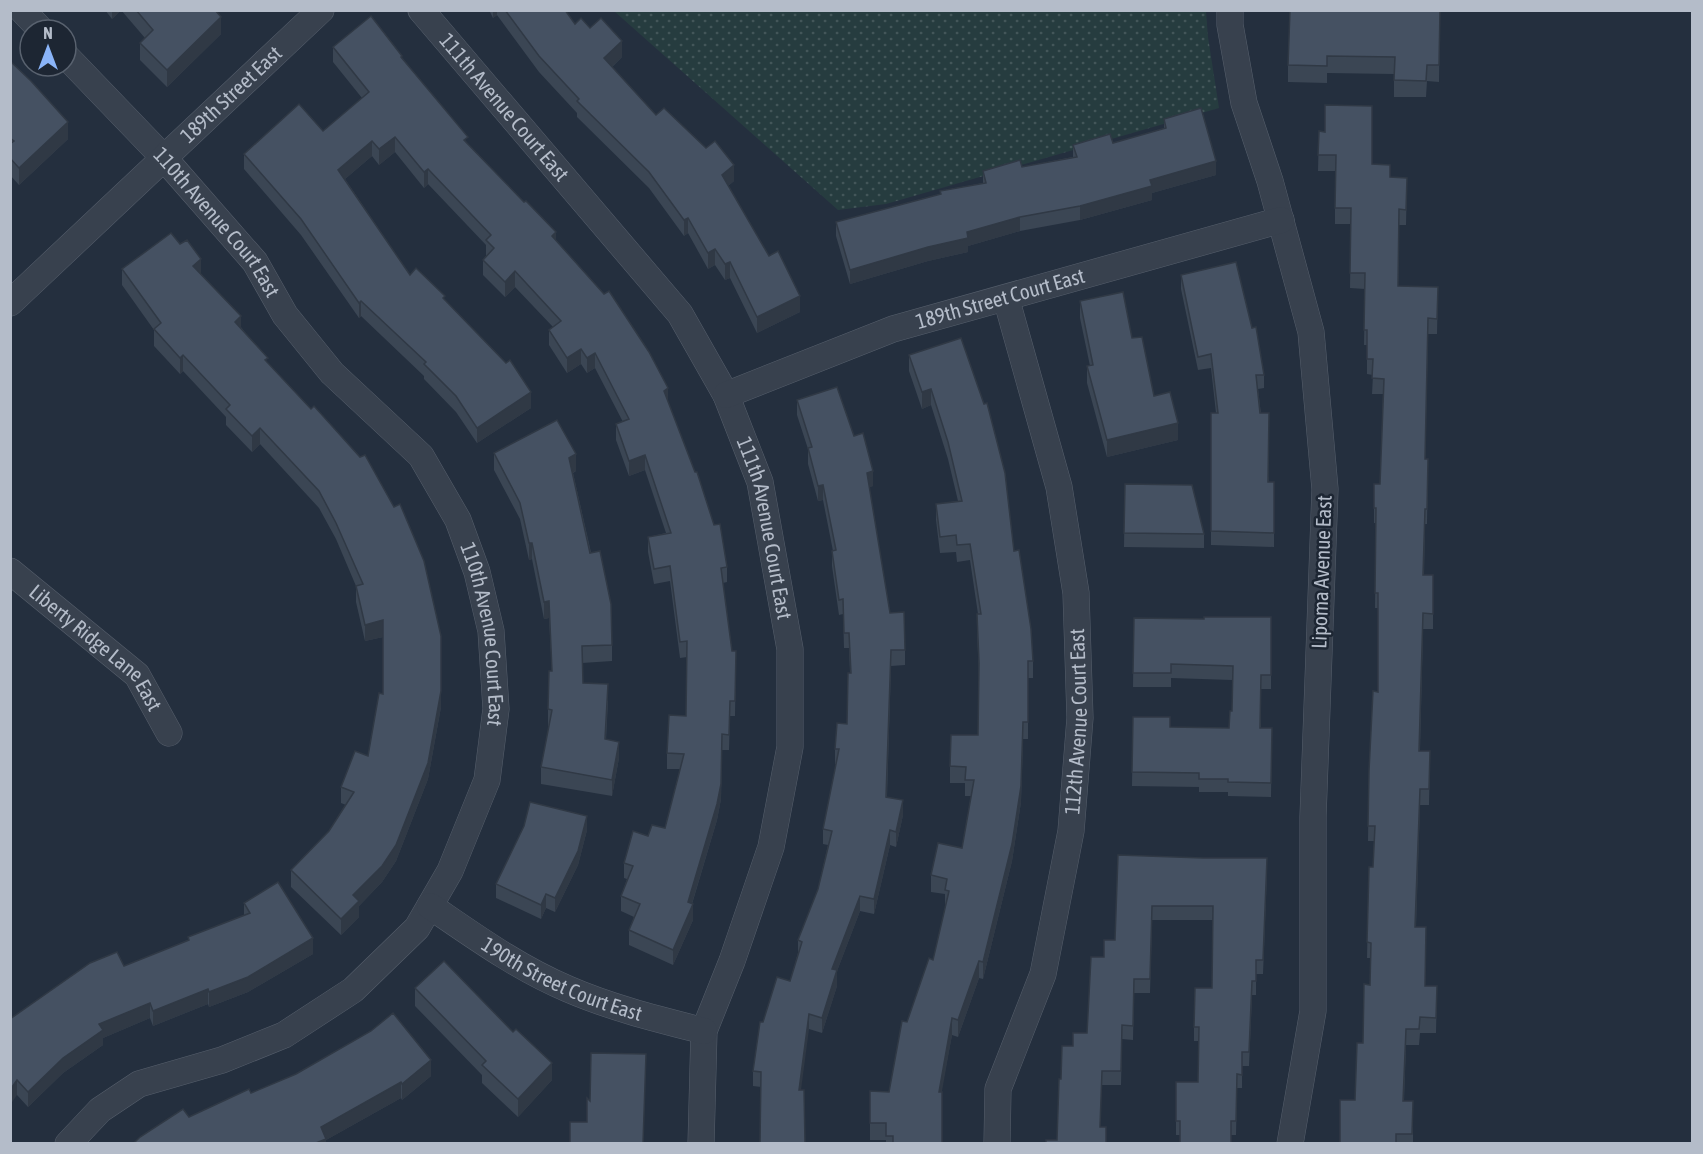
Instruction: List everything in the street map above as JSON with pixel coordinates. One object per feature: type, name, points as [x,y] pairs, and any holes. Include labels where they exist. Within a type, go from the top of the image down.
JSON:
[{"type":"street","name":"189th Street East","points":[[10,303],[321,10]]},
{"type":"street","name":"111th Avenue Court East","points":[[421,10],[680,314],[726,395],[760,482],[790,649],[790,747],[771,847],[732,961],[704,1031],[700,1143]]},
{"type":"street","name":"Lipoma Avenue East","points":[[1230,10],[1230,25],[1244,103],[1281,220],[1311,333],[1325,489],[1313,817],[1313,1011],[1290,1143]]},
{"type":"street","name":"110th Avenue Court East","points":[[68,1143],[100,1110],[139,1084],[222,1060],[284,1035],[353,990],[417,928],[450,871],[487,780],[495,709],[490,631],[477,572],[458,520],[421,456],[332,373],[285,315],[255,262],[164,158],[78,68]]},
{"type":"street","name":"189th Street Court East","points":[[726,395],[892,330],[1281,220]]},
{"type":"street","name":"112th Avenue Court East","points":[[997,1143],[998,1089],[1043,974],[1071,831],[1080,718],[1076,593],[1059,487],[1006,298]]},
{"type":"street","name":"Liberty Ridge Lane East","points":[[10,571],[137,675],[169,733]]},
{"type":"street","name":"190th Street Court East","points":[[430,906],[503,956],[566,988],[628,1012],[704,1031]]},
{"type":"green space","points":[[614,11],[1206,11],[1219,108],[886,204],[838,210]]},
{"type":"building","points":[[136,10],[215,10],[221,17],[167,70],[140,43],[153,30]]},
{"type":"building","points":[[505,10],[565,10],[575,24],[581,18],[590,28],[601,18],[622,41],[604,58],[656,115],[664,108],[706,148],[715,141],[734,165],[722,175],[769,256],[778,251],[800,296],[757,317],[730,262],[725,264],[715,249],[708,253],[688,218],[684,220],[649,172],[577,101],[579,99],[539,56]]},
{"type":"building","points":[[1290,10],[1440,10],[1439,65],[1427,65],[1426,81],[1394,80],[1395,57],[1327,56],[1327,66],[1288,65]]},
{"type":"building","points":[[371,16],[401,57],[468,137],[464,140],[556,232],[552,236],[604,294],[609,291],[649,352],[668,388],[664,391],[695,472],[697,472],[714,525],[720,524],[727,567],[721,568],[732,651],[736,651],[735,701],[730,701],[729,735],[722,734],[721,784],[688,902],[693,904],[673,950],[629,930],[640,904],[621,896],[633,866],[624,863],[633,831],[648,836],[652,825],[665,828],[684,754],[667,753],[669,715],[686,716],[687,641],[680,642],[670,566],[654,569],[648,537],[671,533],[645,455],[629,461],[616,424],[629,419],[595,353],[587,358],[581,349],[567,358],[549,330],[561,321],[515,271],[505,282],[483,260],[494,248],[486,240],[491,235],[428,169],[424,172],[395,137],[379,149],[372,141],[338,170],[410,275],[416,268],[445,296],[443,298],[506,363],[510,360],[531,392],[477,428],[456,396],[424,364],[426,362],[361,301],[359,303],[301,219],[244,154],[299,104],[323,131],[369,92],[333,47]]},
{"type":"building","points":[[10,61],[18,69],[18,78],[28,78],[68,122],[19,168],[10,158],[10,144],[14,141],[10,138]]},
{"type":"building","points":[[1325,105],[1372,106],[1372,164],[1390,165],[1390,177],[1407,178],[1406,210],[1399,209],[1398,286],[1438,287],[1437,319],[1428,318],[1425,459],[1428,459],[1423,575],[1433,575],[1433,614],[1423,613],[1419,751],[1430,751],[1429,789],[1420,789],[1415,927],[1426,927],[1425,986],[1437,986],[1436,1018],[1420,1017],[1419,1029],[1406,1029],[1403,1101],[1413,1101],[1412,1134],[1396,1134],[1396,1143],[1340,1143],[1340,1100],[1355,1100],[1357,1043],[1363,1043],[1364,984],[1370,985],[1371,943],[1367,942],[1369,867],[1373,867],[1375,826],[1368,826],[1369,771],[1373,691],[1378,692],[1378,593],[1375,593],[1374,484],[1380,484],[1384,379],[1372,378],[1373,359],[1367,359],[1367,330],[1364,330],[1365,273],[1350,273],[1351,208],[1335,208],[1336,155],[1318,155],[1319,131],[1325,132]]},
{"type":"building","points":[[1201,108],[1216,161],[1150,180],[1152,186],[1080,206],[1020,217],[967,232],[968,238],[850,270],[836,222],[941,194],[940,191],[986,183],[983,171],[1020,160],[1022,167],[1077,157],[1073,145],[1110,134],[1113,143],[1166,128],[1164,119]]},
{"type":"building","points":[[171,233],[180,244],[187,240],[201,259],[193,266],[241,316],[235,322],[268,358],[265,360],[311,409],[314,406],[360,457],[365,455],[394,507],[400,504],[424,561],[441,636],[441,691],[428,763],[396,845],[382,866],[353,895],[359,901],[341,919],[291,870],[329,831],[354,792],[341,787],[355,751],[368,756],[379,693],[383,694],[383,620],[365,625],[356,586],[363,584],[319,491],[260,428],[252,436],[226,409],[230,405],[183,355],[180,358],[154,329],[161,323],[122,269]]},
{"type":"building","points":[[1236,262],[1252,328],[1256,327],[1264,375],[1256,375],[1260,413],[1269,413],[1268,482],[1274,482],[1274,533],[1211,531],[1211,413],[1218,413],[1211,354],[1198,357],[1181,275]]},
{"type":"building","points":[[1123,292],[1132,338],[1142,337],[1154,396],[1170,392],[1178,423],[1107,440],[1087,366],[1093,365],[1080,301]]},
{"type":"building","points":[[961,338],[984,404],[987,403],[1005,473],[1014,551],[1019,550],[1031,629],[1033,661],[1028,661],[1028,722],[1023,722],[1021,786],[1012,844],[983,962],[979,961],[958,1020],[952,1018],[939,1092],[942,1092],[942,1143],[893,1143],[893,1136],[886,1136],[886,1123],[870,1123],[870,1091],[889,1092],[902,1021],[907,1022],[929,958],[933,960],[949,891],[945,890],[947,879],[931,875],[938,843],[962,848],[974,780],[965,780],[966,767],[950,766],[951,735],[978,735],[977,614],[981,614],[970,544],[957,545],[956,535],[940,537],[936,504],[962,501],[948,442],[931,389],[922,392],[909,355]]},
{"type":"building","points":[[837,387],[854,436],[863,433],[873,471],[867,473],[890,613],[904,612],[905,650],[891,650],[886,797],[903,800],[896,832],[890,830],[874,899],[860,896],[832,969],[837,970],[822,1018],[809,1014],[799,1090],[804,1090],[805,1143],[760,1143],[761,1072],[753,1071],[760,1022],[763,1022],[777,977],[790,981],[802,942],[798,940],[818,889],[832,831],[823,829],[839,749],[835,749],[837,723],[847,724],[848,673],[851,673],[849,633],[844,633],[843,599],[839,600],[832,551],[836,550],[823,485],[818,486],[808,448],[812,447],[797,400]]},
{"type":"building","points":[[557,420],[576,454],[569,458],[590,553],[600,551],[611,604],[612,645],[582,646],[583,683],[608,684],[605,739],[619,742],[612,780],[541,767],[552,710],[548,709],[549,671],[552,671],[549,601],[544,602],[532,543],[529,543],[520,503],[494,453]]},
{"type":"building","points":[[1125,484],[1192,485],[1204,534],[1124,533]]},
{"type":"building","points":[[1204,617],[1271,617],[1271,675],[1261,675],[1260,728],[1272,728],[1271,783],[1199,779],[1199,773],[1132,772],[1133,717],[1170,717],[1170,727],[1229,728],[1230,711],[1232,711],[1233,666],[1171,664],[1171,673],[1133,673],[1134,618],[1204,619]]},
{"type":"building","points":[[530,802],[587,816],[578,851],[555,898],[546,894],[541,905],[496,884],[524,826]]},
{"type":"building","points":[[1118,855],[1267,858],[1263,960],[1256,960],[1256,981],[1252,981],[1249,1052],[1242,1052],[1242,1075],[1237,1074],[1236,1121],[1231,1121],[1231,1143],[1180,1143],[1180,1121],[1176,1121],[1176,1082],[1198,1082],[1199,1027],[1194,1027],[1195,988],[1212,988],[1213,906],[1152,906],[1150,979],[1134,979],[1133,1026],[1122,1025],[1121,1071],[1102,1071],[1100,1127],[1106,1127],[1106,1143],[1046,1143],[1046,1140],[1057,1140],[1062,1046],[1073,1046],[1073,1033],[1087,1033],[1091,957],[1104,957],[1104,940],[1115,940]]},
{"type":"building","points":[[278,882],[313,938],[248,977],[209,992],[208,989],[153,1011],[150,1003],[99,1024],[103,1030],[63,1058],[28,1092],[17,1080],[10,1090],[10,1019],[90,963],[117,952],[124,966],[189,940],[188,937],[250,913],[244,903]]},
{"type":"building","points":[[444,961],[513,1032],[516,1029],[552,1063],[518,1099],[482,1065],[486,1061],[415,988]]},
{"type":"building","points":[[393,1013],[431,1060],[402,1084],[401,1082],[321,1127],[326,1139],[316,1143],[134,1143],[183,1109],[189,1117],[249,1089],[251,1093],[296,1074],[371,1031]]},
{"type":"building","points":[[591,1053],[646,1054],[643,1143],[570,1143],[570,1122],[587,1122]]}]
